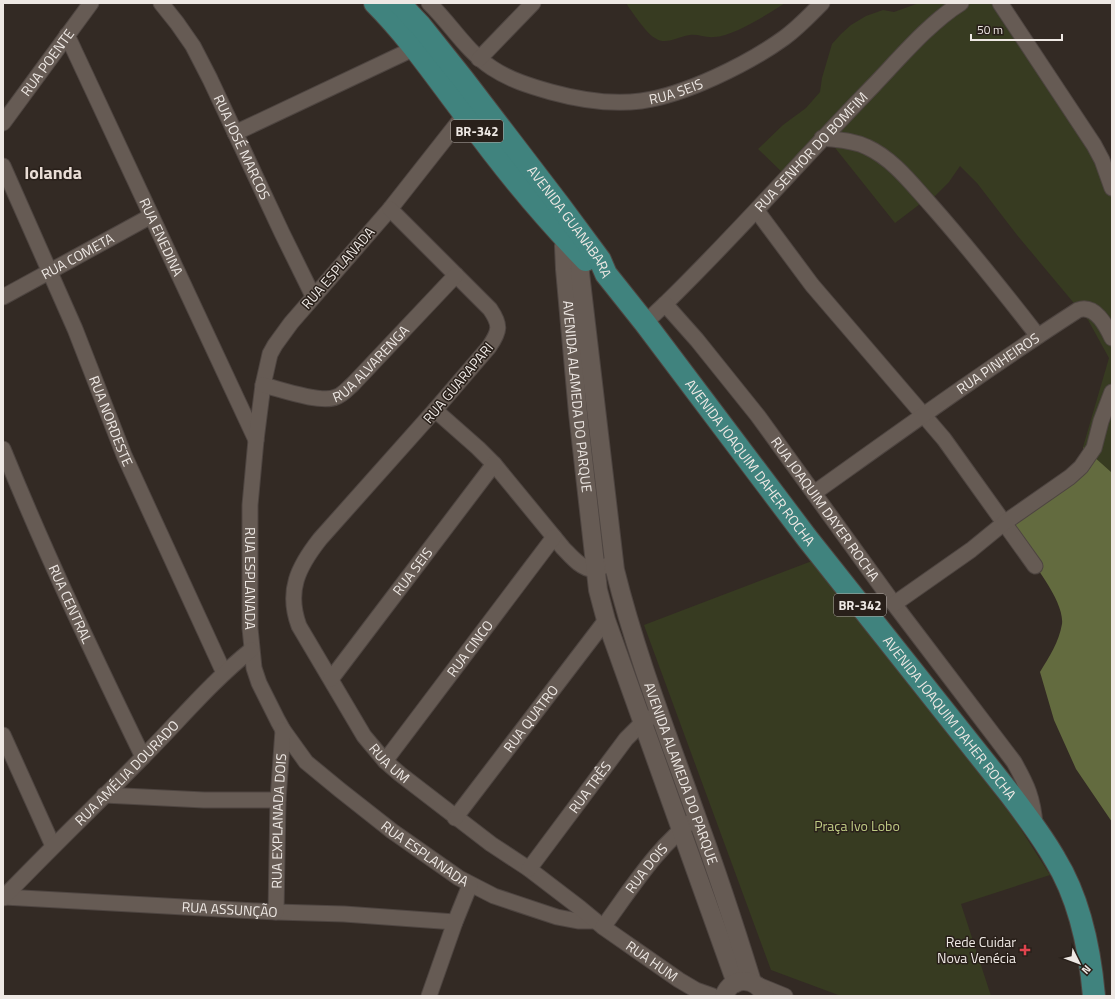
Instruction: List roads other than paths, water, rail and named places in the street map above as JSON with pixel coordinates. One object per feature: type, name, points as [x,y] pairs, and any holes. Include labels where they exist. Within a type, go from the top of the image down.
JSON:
[{"type":"main road","name":"AVENIDA GUANABARA","points":[[375,3],[415,48],[519,186],[570,233]]},
{"type":"main road","name":"AVENIDA GUANABARA","points":[[399,3],[420,26],[458,73],[570,233],[585,251],[592,268],[606,274]]},
{"type":"main road","name":"AVENIDA JOAQUIM DAHER ROCHA","points":[[606,274],[645,323],[807,538],[1035,827],[1056,859],[1074,900],[1087,949],[1094,996]]},
{"type":"main road","name":"AVENIDA JOAQUIM DAHER ROCHA","points":[[1078,996],[1087,949]]},
{"type":"street","name":"RUA JOSÉ MARCOS","points":[[161,3],[177,22],[193,46],[313,296]]},
{"type":"street","points":[[479,59],[534,3]]},
{"type":"street","name":"RUA SEIS","points":[[432,4],[468,48],[479,59],[508,78],[532,87],[571,98],[594,101],[640,101],[680,92],[760,54],[785,38],[822,3]]},
{"type":"street","name":"RUA SENHOR DO BOMFIM","points":[[665,304],[757,210],[822,138],[925,33],[943,16],[961,3]]},
{"type":"street","points":[[1000,3],[1094,145],[1102,160],[1112,188]]},
{"type":"street","name":"RUA POENTE","points":[[3,123],[89,4]]},
{"type":"street","name":"RUA ENEDINA","points":[[67,35],[256,440]]},
{"type":"street","points":[[235,133],[415,48]]},
{"type":"street","name":"RUA ESPLANADA","points":[[464,115],[390,209],[313,296],[275,345],[268,360],[256,440],[250,505],[250,628],[254,668],[259,683],[283,730],[306,762],[392,831],[459,878],[494,896],[557,917],[599,924]]},
{"type":"street","points":[[822,138],[855,142],[867,147],[891,163],[930,204],[982,264],[1038,336]]},
{"type":"street","name":"RUA NORDESTE","points":[[3,166],[75,329],[124,455],[224,673]]},
{"type":"street","name":"RUA GUARAPARI","points":[[320,539],[489,347],[498,331],[498,323],[490,309],[390,209]]},
{"type":"street","points":[[757,210],[812,285],[944,439],[1035,566]]},
{"type":"street","name":"RUA COMETA","points":[[3,297],[151,216]]},
{"type":"street","name":"AVENIDA ALAMEDA DO PARQUE","points":[[570,233],[564,253],[578,413],[598,590],[606,620],[697,817],[753,987]]},
{"type":"street","name":"AVENIDA ALAMEDA DO PARQUE","points":[[585,251],[580,272],[594,380],[614,563],[622,600],[651,718],[682,828],[753,987]]},
{"type":"street","name":"RUA ALVARENGA","points":[[264,384],[315,398],[328,399],[337,397],[353,384],[456,276]]},
{"type":"street","points":[[645,323],[665,304]]},
{"type":"street","name":"RUA JOAQUIM DAYER ROCHA","points":[[665,304],[758,416],[894,604],[1014,762],[1025,780],[1031,796],[1035,827]]},
{"type":"street","name":"RUA PINHEIROS","points":[[814,493],[923,415],[1074,313],[1084,308],[1096,313],[1106,326],[1112,338]]},
{"type":"street","points":[[894,604],[971,550],[1004,523],[1070,477],[1088,459],[1094,448],[1101,421],[1112,392]]},
{"type":"street","points":[[435,410],[494,464],[563,548],[582,566],[596,569],[614,563]]},
{"type":"street","name":"RUA CENTRAL","points":[[3,449],[87,642],[143,758]]},
{"type":"street","name":"RUA SEIS","points":[[331,679],[494,464]]},
{"type":"street","name":"RUA CINCO","points":[[385,761],[554,537]]},
{"type":"street","name":"RUA UM","points":[[320,539],[309,553],[295,586],[293,600],[294,613],[299,626],[364,736],[385,761],[400,774],[455,818],[529,870],[599,924]]},
{"type":"street","name":"RUA QUATRO","points":[[455,818],[606,620]]},
{"type":"street","name":"RUA AMÉLIA DOURADO","points":[[3,897],[104,795],[143,758],[224,673],[251,650]]},
{"type":"street","name":"RUA TRÊS","points":[[529,870],[626,739],[651,718]]},
{"type":"street","name":"RUA EXPLANADA DOIS","points":[[276,912],[278,800],[283,730]]},
{"type":"street","points":[[3,735],[53,846]]},
{"type":"street","points":[[104,795],[204,800],[278,800]]},
{"type":"street","name":"RUA DOIS","points":[[599,924],[628,892],[658,854],[682,828],[697,817]]},
{"type":"street","points":[[429,996],[455,922],[470,885]]},
{"type":"street","name":"RUA ASSUNÇÃO","points":[[3,897],[276,912],[344,914],[455,922]]},
{"type":"street","points":[[557,917],[568,899]]},
{"type":"street","name":"RUA HUM","points":[[599,924],[680,980],[696,990],[712,996]]},
{"type":"street","points":[[724,996],[726,991],[753,987],[785,996]]},
{"type":"place","name":"Rede Cuidar Nova Venécia","points":[[1025,950]]},
{"type":"district","name":"Iolanda","points":[[53,173]]},
{"type":"park label","name":"Praça Ivo Lobo","points":[[857,826]]}]
